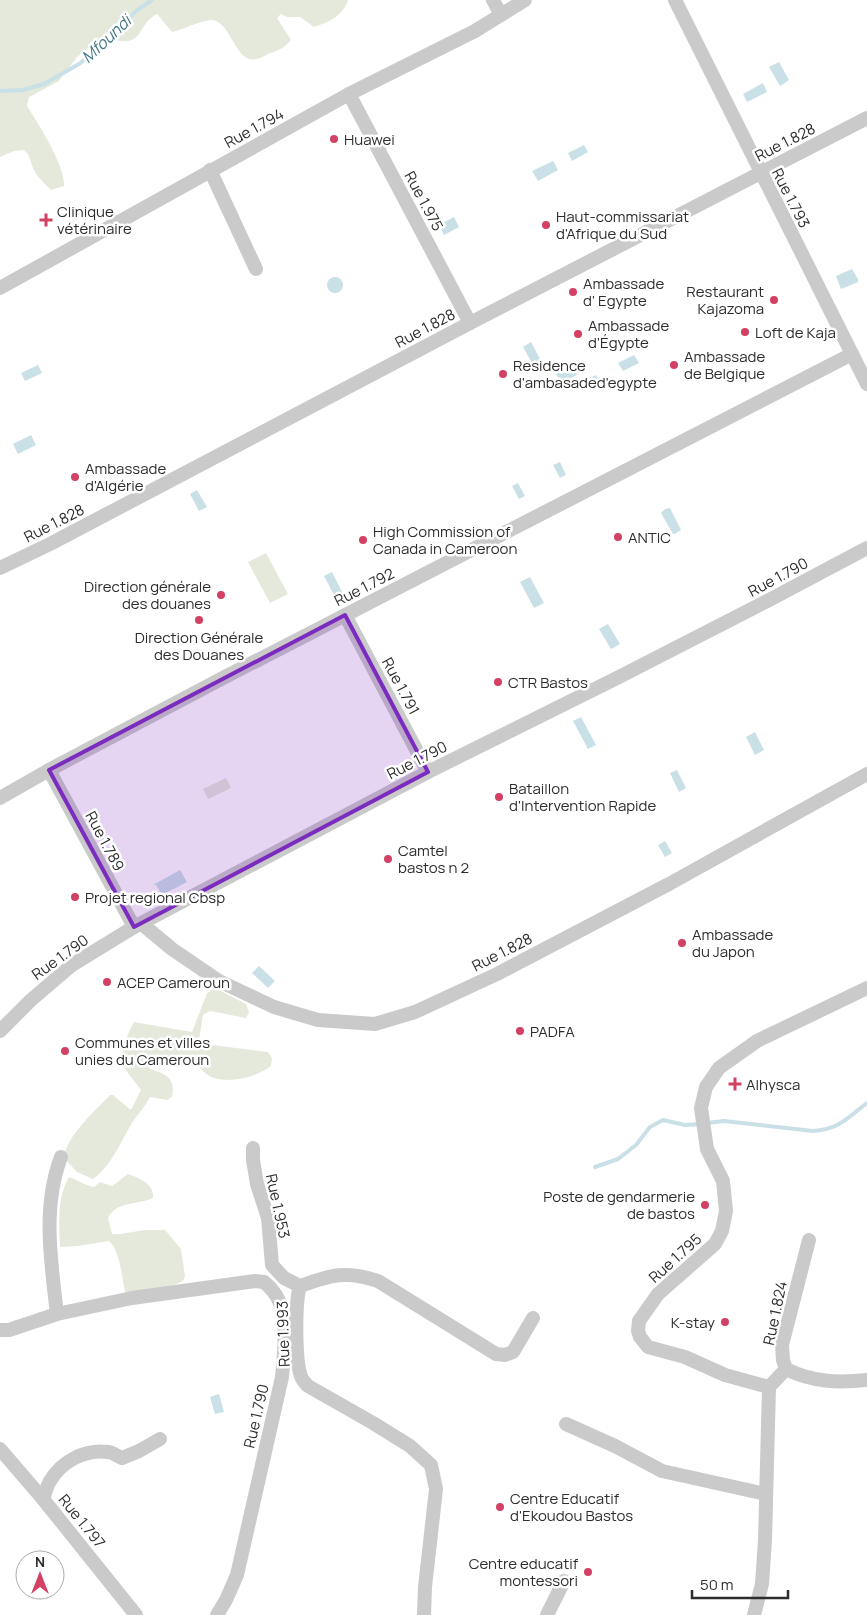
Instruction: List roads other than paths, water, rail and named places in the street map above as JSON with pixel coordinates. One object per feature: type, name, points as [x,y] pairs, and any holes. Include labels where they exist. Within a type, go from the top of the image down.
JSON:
[{"type":"street","points":[[493,0],[501,15]]},
{"type":"street","name":"Rue 1.794","points":[[0,288],[349,94],[475,31],[525,0]]},
{"type":"street","name":"Rue 1.793","points":[[675,0],[867,384]]},
{"type":"street","name":"Rue 1.975","points":[[349,94],[470,323]]},
{"type":"street","name":"Rue 1.828","points":[[0,568],[50,544],[470,323],[867,118]]},
{"type":"street","points":[[210,170],[256,269]]},
{"type":"street","name":"Rue 1.792","points":[[0,798],[49,770],[345,615],[852,354]]},
{"type":"street","name":"Rue 1.790","points":[[0,1031],[31,1000],[72,965],[138,926],[428,772],[772,600],[867,548]]},
{"type":"street","name":"Rue 1.791","points":[[345,615],[428,772]]},
{"type":"street","name":"Rue 1.789","points":[[49,770],[138,926]]},
{"type":"street","name":"Rue 1.828","points":[[138,926],[219,982],[274,1007],[318,1020],[374,1024],[415,1012],[497,974],[669,884],[867,774]]},
{"type":"street","name":"Rue 1.795","points":[[769,1387],[725,1374],[685,1357],[648,1347],[640,1337],[638,1331],[639,1321],[658,1294],[715,1244],[722,1231],[726,1211],[723,1180],[707,1149],[701,1108],[706,1087],[719,1068],[757,1041],[867,988]]},
{"type":"street","name":"Rue 1.953","points":[[253,1148],[252,1160],[257,1184],[268,1218],[272,1265],[284,1278],[300,1286]]},
{"type":"street","points":[[57,1314],[49,1247],[51,1195],[61,1157]]},
{"type":"street","name":"Rue 1.824","points":[[786,1369],[782,1345],[809,1240]]},
{"type":"street","name":"Rue 1.993","points":[[424,1615],[425,1586],[436,1489],[431,1465],[410,1446],[373,1422],[308,1386],[301,1376],[296,1313],[300,1286],[330,1276],[364,1276],[378,1282],[496,1354],[513,1352],[533,1318]]},
{"type":"street","name":"Rue 1.790","points":[[0,1330],[9,1330],[57,1314],[132,1298],[255,1281],[264,1282],[279,1299],[283,1310],[284,1355],[282,1377],[237,1575],[217,1615]]},
{"type":"street","points":[[754,1615],[762,1584],[766,1540],[769,1387],[786,1369],[819,1381],[867,1380]]},
{"type":"street","points":[[282,1377],[301,1376]]},
{"type":"street","points":[[566,1424],[615,1446],[662,1471],[766,1494]]},
{"type":"street","points":[[43,1499],[49,1482],[60,1468],[77,1456],[90,1452],[109,1451],[122,1458],[160,1439]]},
{"type":"street","name":"Rue 1.797","points":[[0,1450],[43,1499],[136,1615]]},
{"type":"street","points":[[547,1615],[564,1581]]},
{"type":"water","points":[[779,62],[789,80],[780,86],[769,67]]},
{"type":"water","points":[[763,83],[767,92],[747,102],[743,94]]},
{"type":"water","points":[[584,145],[588,152],[572,161],[568,153]]},
{"type":"water","points":[[553,161],[558,170],[538,181],[532,171]]},
{"type":"water","points":[[454,217],[459,227],[444,235],[439,225]]},
{"type":"water","points":[[852,269],[858,282],[841,289],[836,276]]},
{"type":"water","points":[[335,277],[341,279],[343,285],[341,291],[335,293],[329,291],[327,285],[329,279]]},
{"type":"water","points":[[531,342],[540,359],[536,364],[532,363],[523,347]]},
{"type":"water","points":[[634,355],[639,363],[623,371],[618,363]]},
{"type":"water","points":[[38,365],[42,373],[25,381],[21,373]]},
{"type":"water","points":[[573,366],[577,375],[561,383],[556,374]]},
{"type":"water","points":[[596,375],[600,383],[584,391],[579,383]]},
{"type":"water","points":[[31,435],[36,445],[18,454],[13,444]]},
{"type":"water","points":[[560,462],[566,475],[560,478],[553,465]]},
{"type":"water","points":[[518,483],[525,496],[519,499],[512,486]]},
{"type":"water","points":[[197,490],[207,507],[199,511],[190,494]]},
{"type":"water","points":[[670,508],[681,530],[675,534],[673,534],[661,513],[665,509]]},
{"type":"water","points":[[332,572],[342,592],[334,595],[324,576]]},
{"type":"water","points":[[530,577],[544,603],[534,608],[520,582]]},
{"type":"water","points":[[608,624],[620,644],[611,649],[599,629]]},
{"type":"water","points":[[581,717],[596,745],[588,749],[573,721]]},
{"type":"water","points":[[755,732],[764,750],[755,755],[746,737]]},
{"type":"water","points":[[677,770],[686,788],[679,792],[670,773]]},
{"type":"water","points":[[665,841],[672,853],[665,857],[658,845]]},
{"type":"water","points":[[180,870],[187,882],[162,895],[156,885],[153,885]]},
{"type":"water","points":[[259,966],[275,981],[268,988],[252,973]]},
{"type":"water","points":[[219,1394],[224,1412],[215,1414],[210,1397]]},
{"type":"waterway","name":"Mfoundi","points":[[0,91],[23,90],[44,84],[79,64],[106,43],[136,11],[152,0]]},
{"type":"waterway","points":[[707,1123],[724,1121],[813,1131],[822,1130],[837,1125],[867,1103]]},
{"type":"waterway","points":[[595,1167],[618,1159],[636,1145],[650,1127],[663,1120],[685,1125],[700,1124]]},
{"type":"place","name":"Huawei","points":[[334,139]]},
{"type":"place","name":"Clinique vétérinaire","points":[[46,220]]},
{"type":"place","name":"Haut-commissariat d'Afrique du Sud","points":[[546,225]]},
{"type":"place","name":"Ambassade d' Egypte","points":[[573,292]]},
{"type":"place","name":"Restaurant Kajazoma","points":[[774,300]]},
{"type":"place","name":"Loft de Kaja","points":[[745,332]]},
{"type":"place","name":"Ambassade d'Égypte","points":[[578,334]]},
{"type":"place","name":"Ambassade de Belgique","points":[[674,365]]},
{"type":"place","name":"Residence d'ambasaded'egypte","points":[[503,374]]},
{"type":"place","name":"Ambassade d'Algérie","points":[[75,477]]},
{"type":"place","name":"ANTIC","points":[[618,537]]},
{"type":"place","name":"High Commission of Canada in Cameroon","points":[[363,540]]},
{"type":"place","name":"Direction générale des douanes","points":[[221,595]]},
{"type":"place","name":"Direction Générale des Douanes","points":[[199,620]]},
{"type":"place","name":"CTR Bastos","points":[[498,682]]},
{"type":"place","name":"Bataillon d'Intervention Rapide","points":[[499,797]]},
{"type":"place","name":"Camtel bastos n 2","points":[[388,859]]},
{"type":"place","name":"Projet regional Cbsp","points":[[75,897]]},
{"type":"place","name":"Ambassade du Japon","points":[[682,943]]},
{"type":"place","name":"ACEP Cameroun","points":[[107,982]]},
{"type":"place","name":"PADFA","points":[[520,1031]]},
{"type":"place","name":"Communes et villes unies du Cameroun","points":[[65,1051]]},
{"type":"place","name":"Alhysca","points":[[735,1084]]},
{"type":"place","name":"Poste de gendarmerie de bastos","points":[[705,1205]]},
{"type":"place","name":"K-stay","points":[[725,1322]]},
{"type":"place","name":"Centre Educatif d'Ekoudou Bastos","points":[[500,1507]]},
{"type":"place","name":"Centre educatif montessori","points":[[588,1572]]}]
